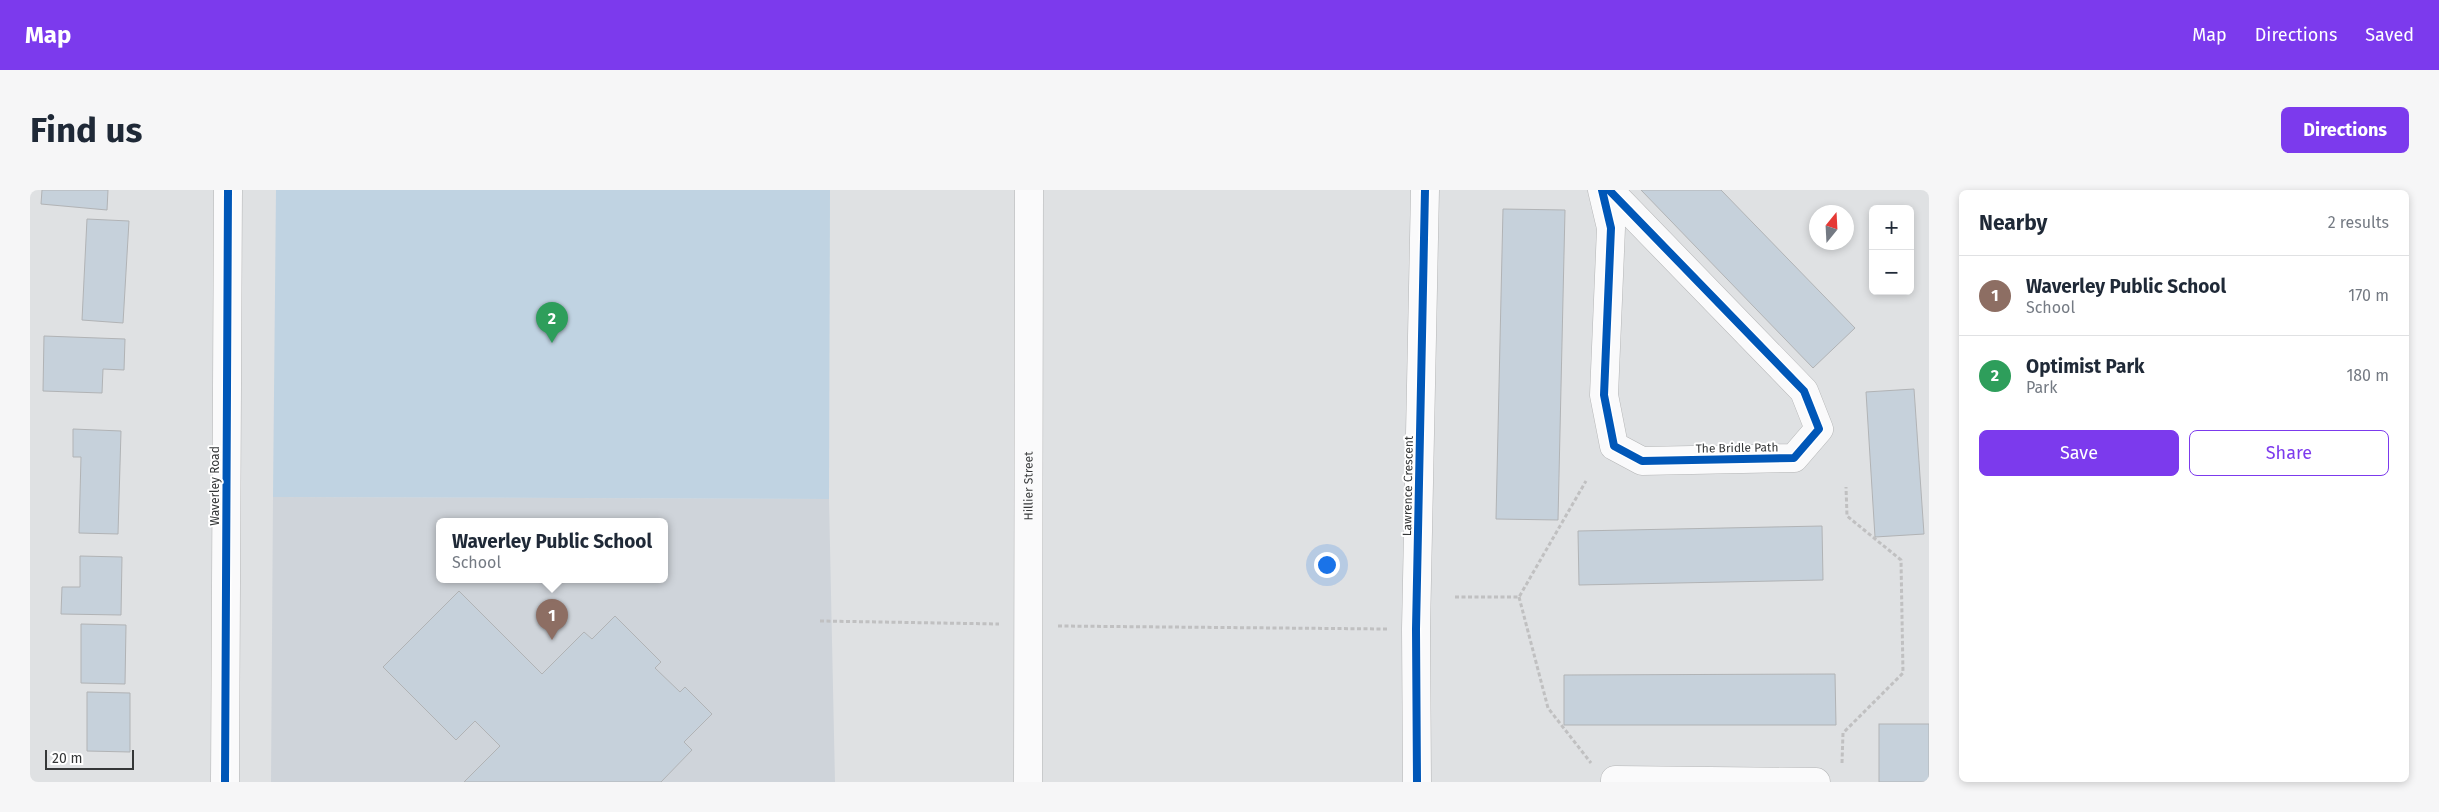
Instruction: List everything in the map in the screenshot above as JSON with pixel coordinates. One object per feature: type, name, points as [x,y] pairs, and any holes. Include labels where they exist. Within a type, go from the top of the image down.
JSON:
[{"type":"street","name":"Waverley Road","points":[[225,782],[228,190]]},
{"type":"street","name":"Hillier Street","points":[[1028,782],[1029,190]]},
{"type":"street","name":"Lawrence Crescent","points":[[1417,782],[1416,629],[1425,190]]},
{"type":"street","name":"The Bridle Path","points":[[1602,190],[1611,228],[1604,395],[1614,446],[1642,461],[1794,458],[1819,429],[1804,391],[1609,190]]},
{"type":"street","points":[[1615,782],[1615,780],[1816,782]]},
{"type":"path","points":[[1586,481],[1519,597],[1548,708],[1592,764]]},
{"type":"path","points":[[1842,763],[1843,733],[1904,673],[1901,560],[1847,516],[1846,487]]},
{"type":"path","points":[[1456,598],[1519,597]]},
{"type":"path","points":[[820,622],[1028,626],[1416,629]]},
{"type":"shaded area","points":[[276,190],[830,190],[829,499],[273,497]]},
{"type":"shaded area","points":[[273,497],[829,499],[835,782],[271,782]]},
{"type":"building","points":[[42,190],[108,190],[107,210],[41,204]]},
{"type":"building","points":[[1641,190],[1721,190],[1855,328],[1813,368]]},
{"type":"building","points":[[1503,209],[1565,210],[1558,520],[1496,519]]},
{"type":"building","points":[[87,219],[129,221],[123,323],[82,320]]},
{"type":"building","points":[[44,336],[125,339],[124,370],[103,369],[102,393],[43,391]]},
{"type":"building","points":[[1914,389],[1924,534],[1875,537],[1866,392]]},
{"type":"building","points":[[73,429],[121,431],[118,534],[79,533],[81,457],[73,457]]},
{"type":"building","points":[[1822,526],[1823,580],[1579,585],[1578,531]]},
{"type":"building","points":[[80,556],[122,557],[121,615],[61,614],[62,587],[80,587]]},
{"type":"building","points":[[459,591],[542,674],[584,632],[592,639],[615,616],[661,662],[655,668],[680,692],[685,687],[712,714],[684,742],[692,750],[661,782],[464,782],[500,746],[475,721],[456,740],[383,667]]},
{"type":"building","points":[[81,624],[126,625],[125,684],[81,683]]},
{"type":"building","points":[[1835,674],[1836,725],[1564,725],[1564,675]]},
{"type":"building","points":[[87,692],[130,693],[130,752],[87,751]]},
{"type":"building","points":[[1879,724],[1929,724],[1929,782],[1879,782]]},
{"type":"cycle path","points":[[225,782],[228,190]]},
{"type":"cycle path","points":[[1417,782],[1416,629],[1425,190]]},
{"type":"cycle path","points":[[1602,190],[1611,228],[1604,395],[1614,446],[1642,461],[1794,458],[1819,429],[1804,391],[1609,190]]},
{"type":"place","name":"Optimist Park","points":[[552,343]]},
{"type":"place","name":"Waverley Public School","points":[[552,640]]}]
